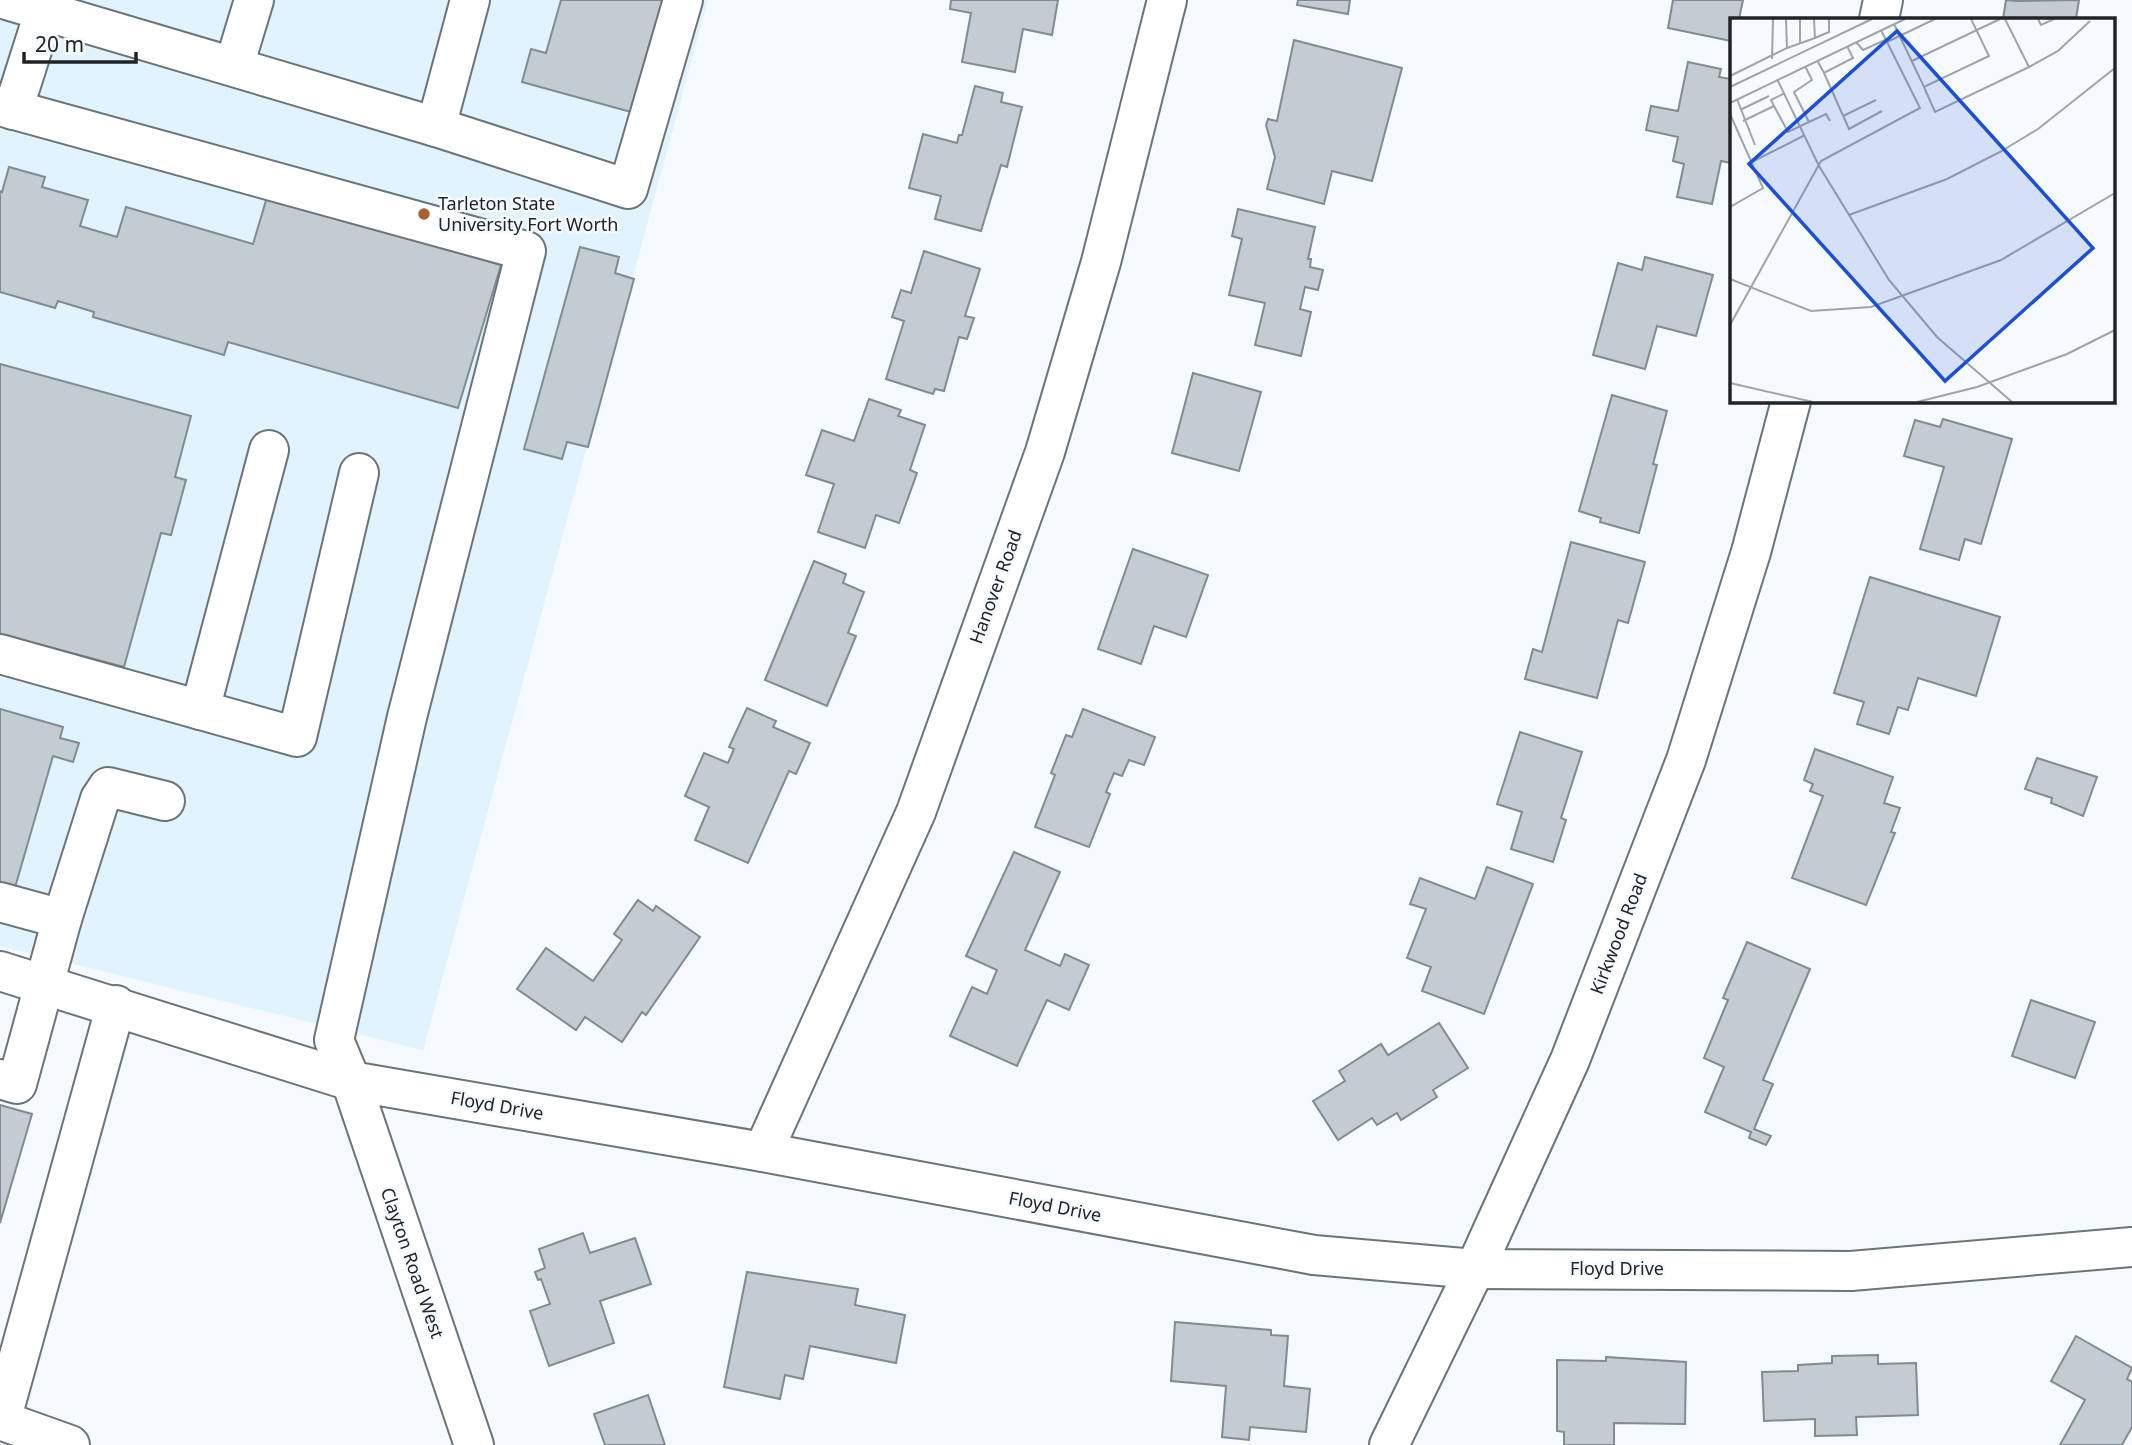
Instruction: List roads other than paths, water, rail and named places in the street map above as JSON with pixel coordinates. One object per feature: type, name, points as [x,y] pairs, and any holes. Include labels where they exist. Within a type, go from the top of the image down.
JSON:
[{"type":"street","points":[[7,0],[46,6],[628,189],[683,0]]},
{"type":"street","points":[[234,66],[254,0]]},
{"type":"street","points":[[436,127],[470,0]]},
{"type":"street","name":"Hanover Road","points":[[763,1152],[916,812],[1045,452],[1101,262],[1167,0]]},
{"type":"street","points":[[1879,18],[1883,0]]},
{"type":"street","points":[[7,108],[46,6]]},
{"type":"street","name":"Clayton Road West","points":[[7,108],[526,251],[407,717],[334,1040],[351,1081],[474,1445]]},
{"type":"street","name":"Kirkwood Road","points":[[1389,1445],[1475,1269],[1570,1060],[1686,760],[1751,552],[1791,402]]},
{"type":"street","points":[[200,710],[269,450]]},
{"type":"street","points":[[0,654],[297,737],[359,473]]},
{"type":"street","points":[[0,1079],[17,1084],[62,919],[100,799],[108,787],[165,801]]},
{"type":"street","points":[[0,902],[62,919]]},
{"type":"street","name":"Floyd Drive","points":[[0,971],[116,1005],[351,1081],[763,1152],[1314,1255],[1475,1269],[1852,1271],[2132,1247]]},
{"type":"street","points":[[69,1445],[1,1420],[116,1005]]},
{"type":"place","name":"Tarleton State University Fort Worth","points":[[424,214]]}]
